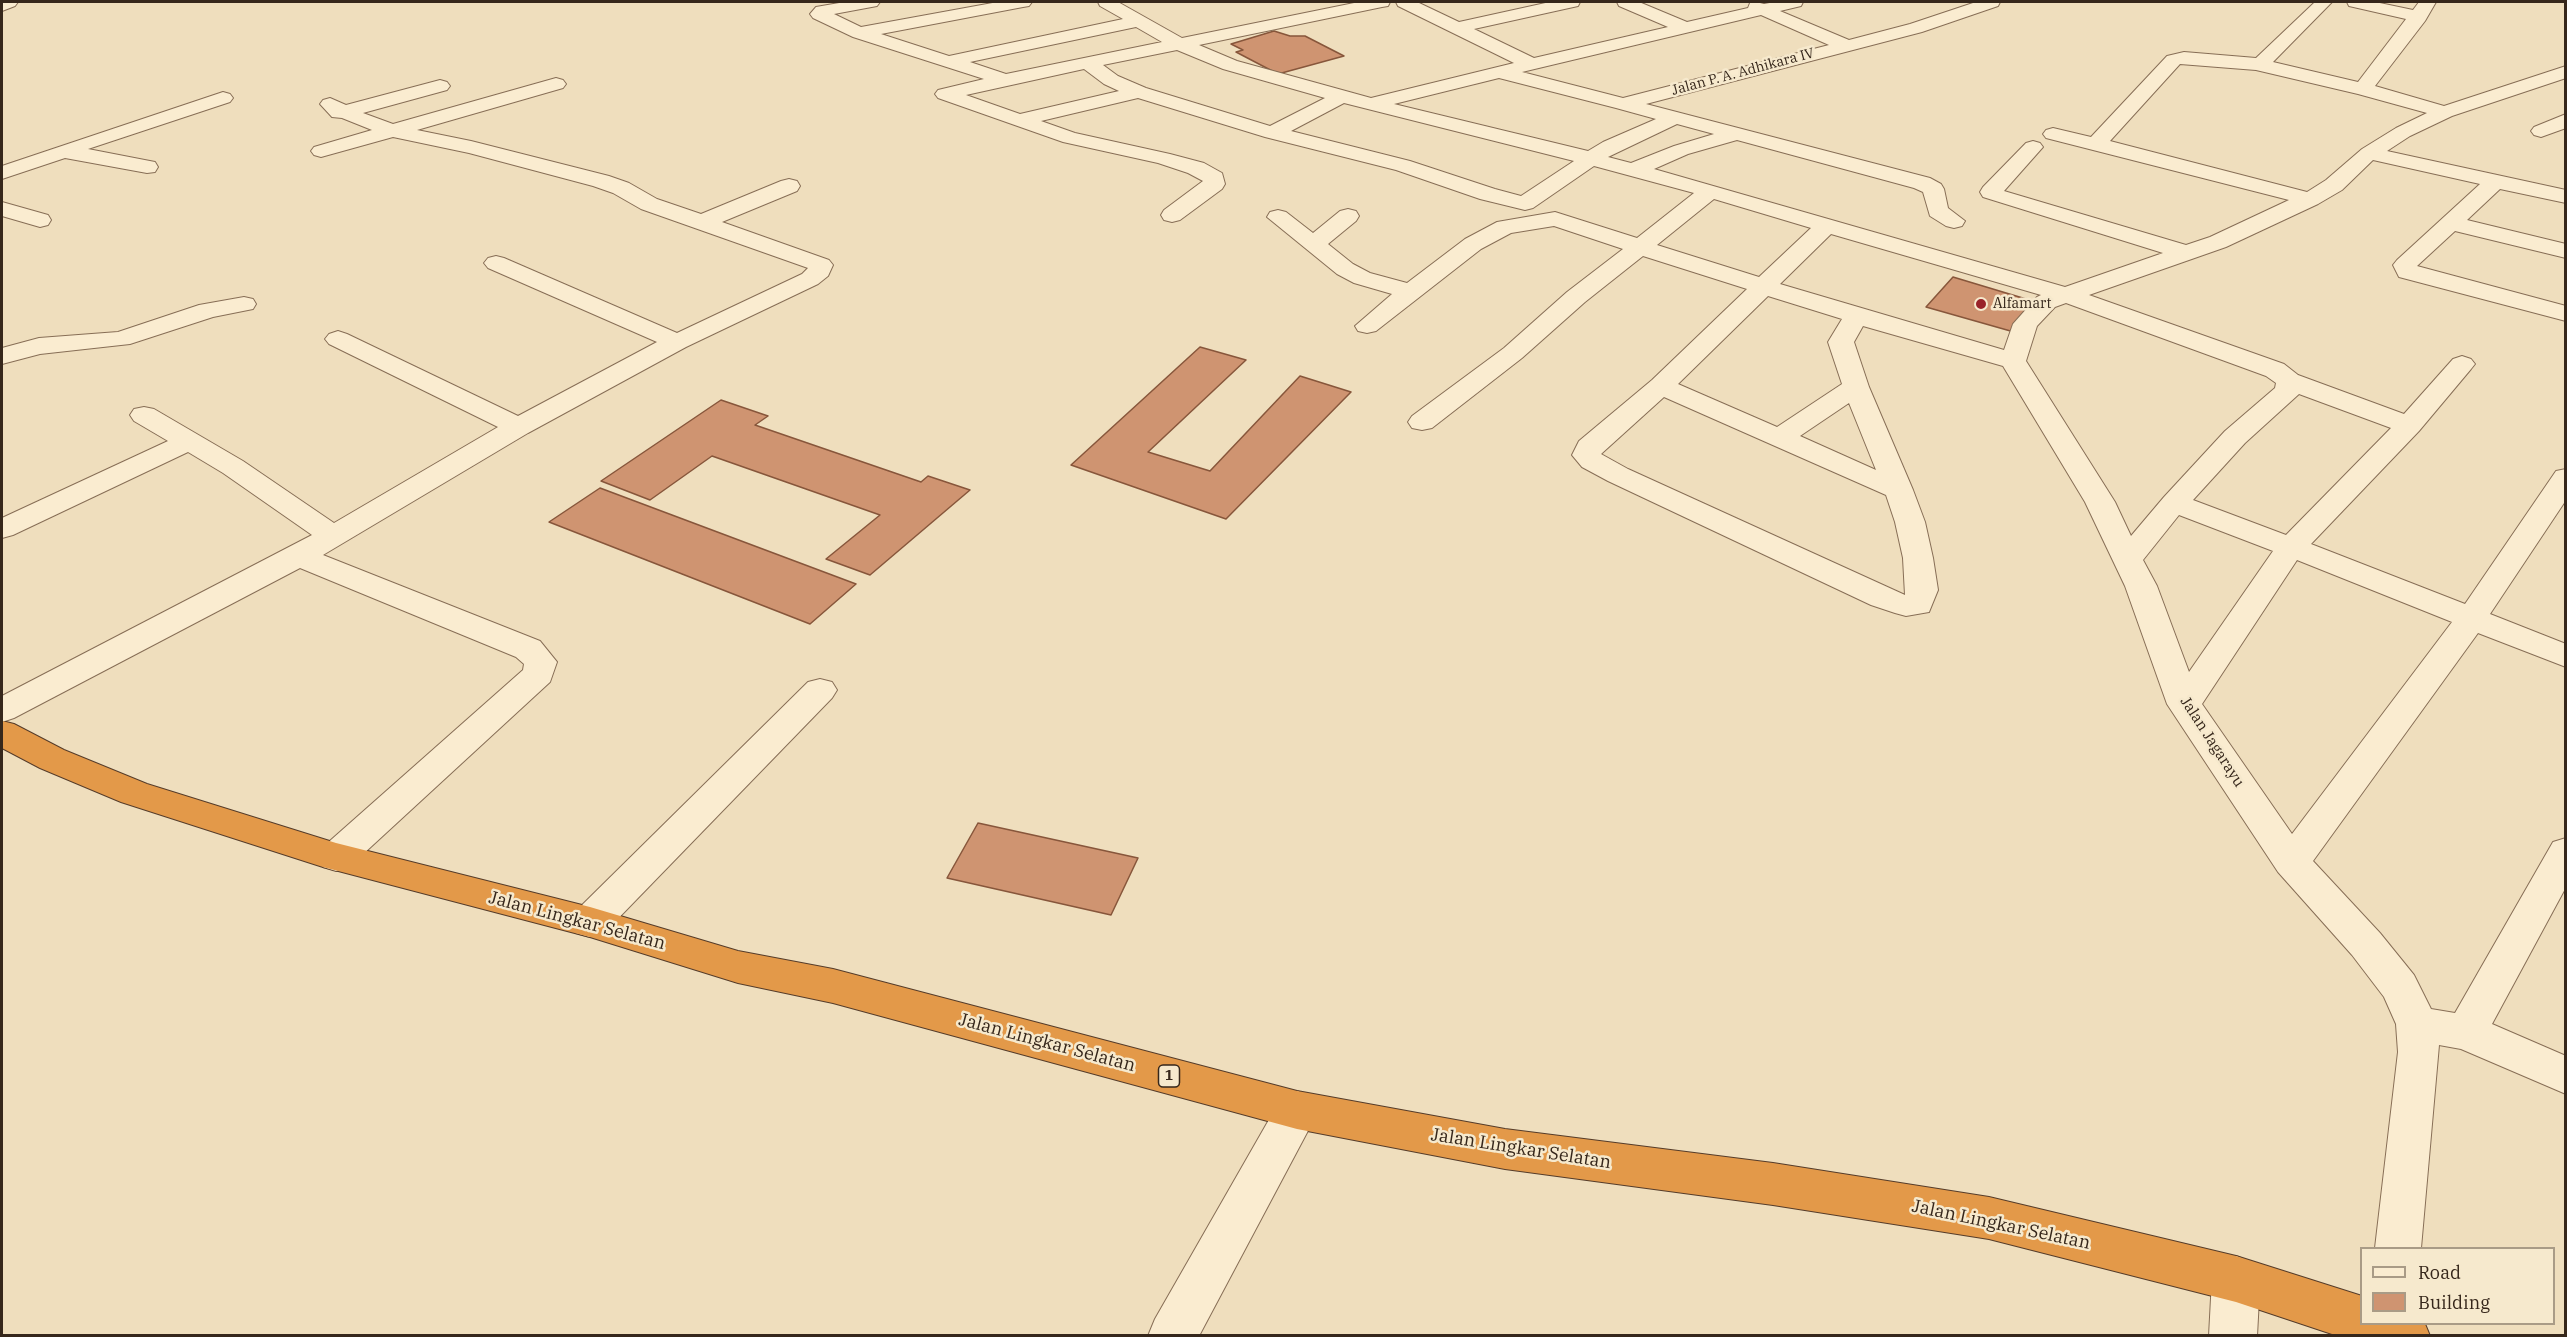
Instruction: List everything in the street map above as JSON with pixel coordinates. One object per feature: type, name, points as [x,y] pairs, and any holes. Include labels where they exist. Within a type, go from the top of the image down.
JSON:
[{"type":"highway","name":"Jalan Lingkar Selatan","points":[[2,733],[52,759],[134,793],[336,857],[590,922],[738,967],[833,986],[1297,1110],[1505,1149],[1773,1184],[1989,1218],[2236,1279],[2360,1318]]},
{"type":"street","points":[[2,6],[9,2]]},
{"type":"street","points":[[871,2],[822,11],[819,14],[859,33],[1005,80]]},
{"type":"street","points":[[859,33],[1023,2]]},
{"type":"street","points":[[1106,2],[1179,44],[1230,64],[1342,97],[1645,164],[1710,191],[2066,295],[2275,370],[2289,381],[2409,424]]},
{"type":"street","points":[[1172,215],[1214,184],[1214,178],[1196,168],[1163,158],[1070,138],[1016,121],[945,94],[1382,2]]},
{"type":"street","points":[[1404,2],[1532,64]]},
{"type":"street","points":[[1459,30],[1467,25],[1572,2]]},
{"type":"street","points":[[1625,2],[1686,28]]},
{"type":"street","points":[[1743,2],[1845,45]]},
{"type":"street","points":[[1373,103],[1795,2]]},
{"type":"street","name":"Jalan P. A. Adhikara IV","points":[[1623,104],[1916,27],[1992,2]]},
{"type":"street","points":[[2256,64],[2270,56],[2324,2]]},
{"type":"street","points":[[2355,2],[2424,9]]},
{"type":"street","points":[[1268,6],[1292,20]]},
{"type":"street","points":[[2363,89],[2424,9]]},
{"type":"street","points":[[948,62],[1139,21]]},
{"type":"street","points":[[2096,144],[2174,60],[2184,58],[2256,64],[2363,89],[2445,112]]},
{"type":"street","points":[[1088,63],[1111,80],[1139,92],[1272,133],[1403,165],[1488,194],[1526,203],[1632,135],[1678,119]]},
{"type":"street","points":[[1499,72],[1623,104]]},
{"type":"street","points":[[1367,326],[1473,244],[1505,227],[1555,219],[1856,316],[2013,361],[2025,324],[2046,302],[2218,242],[2310,199],[2334,185],[2369,153],[2403,132],[2445,112],[2560,77]]},
{"type":"street","points":[[321,151],[556,84]]},
{"type":"street","points":[[314,119],[337,108],[440,86]]},
{"type":"street","points":[[1016,121],[1139,92]]},
{"type":"street","points":[[1272,133],[1342,97]]},
{"type":"street","points":[[2,173],[223,98]]},
{"type":"street","name":"Jalan P. A. Adhikara IV","points":[[1623,104],[1922,183],[1933,189],[1938,211],[1954,221]]},
{"type":"street","points":[[2,710],[299,556],[519,427],[677,342],[810,279],[820,271],[821,266],[811,260],[649,204],[621,188],[601,181],[471,147],[393,131],[337,108]]},
{"type":"street","points":[[2541,131],[2565,120]]},
{"type":"street","points":[[1645,164],[1731,134]]},
{"type":"street","points":[[2053,134],[2310,199]]},
{"type":"street","points":[[2033,147],[1991,192],[2185,252]]},
{"type":"street","points":[[63,151],[147,167]]},
{"type":"street","points":[[2369,153],[2565,197]]},
{"type":"street","points":[[2496,181],[2406,265],[2407,272],[2565,314]]},
{"type":"street","points":[[702,222],[789,186]]},
{"type":"street","points":[[1422,422],[1513,353],[1576,297],[1710,191]]},
{"type":"street","points":[[2,209],[40,220]]},
{"type":"street","points":[[1314,244],[1348,216]]},
{"type":"street","points":[[1278,217],[1345,269],[1362,278],[1410,292]]},
{"type":"street","points":[[2452,223],[2565,251]]},
{"type":"street","points":[[1827,225],[1661,386],[1589,447],[1586,455],[1618,476],[1882,598],[1906,606],[1918,605],[1922,590],[1910,522],[1856,387],[1841,342],[1856,316]]},
{"type":"street","points":[[496,263],[677,342]]},
{"type":"street","points":[[2,356],[39,346],[121,339],[208,310],[244,304]]},
{"type":"street","points":[[338,339],[519,427]]},
{"type":"street","name":"Jalan Jagarayu","points":[[2013,361],[2100,502],[2128,559],[2184,704],[2292,862],[2400,987],[2417,1024],[2419,1052],[2398,1247]]},
{"type":"street","points":[[2184,704],[2291,547],[2409,424],[2462,364]]},
{"type":"street","points":[[2128,559],[2174,503],[2235,437],[2288,390],[2289,381]]},
{"type":"street","points":[[1661,386],[1899,490]]},
{"type":"street","points":[[1780,437],[1856,387]]},
{"type":"street","points":[[144,415],[233,467],[333,536]]},
{"type":"street","points":[[2,529],[188,442]]},
{"type":"street","points":[[2292,862],[2472,618],[2565,477]]},
{"type":"street","points":[[2174,503],[2565,656]]},
{"type":"street","points":[[299,556],[528,649],[541,663],[538,674],[521,691],[336,857]]},
{"type":"street","points":[[590,922],[820,690]]},
{"type":"street","points":[[2466,1032],[2565,852]]},
{"type":"street","points":[[2417,1024],[2466,1032],[2565,1076]]},
{"type":"street","points":[[1172,1335],[1297,1110]]},
{"type":"street","points":[[2233,1335],[2236,1279]]},
{"type":"building","points":[[1274,31],[1290,36],[1305,36],[1344,56],[1278,74],[1236,52],[1243,50],[1231,44]]},
{"type":"building","name":"Alfamart","points":[[1953,277],[2036,302],[2014,332],[1926,307]]},
{"type":"building","points":[[1200,347],[1246,360],[1148,452],[1210,471],[1300,376],[1351,392],[1226,519],[1071,465]]},
{"type":"building","points":[[721,400],[768,416],[755,425],[921,482],[928,476],[970,490],[870,575],[826,559],[880,515],[712,456],[650,500],[601,481]]},
{"type":"building","points":[[600,488],[856,584],[810,624],[549,522]]},
{"type":"building","points":[[978,823],[1138,858],[1111,915],[947,878]]},
{"type":"place","name":"Alfamart","points":[[1981,304]]}]
